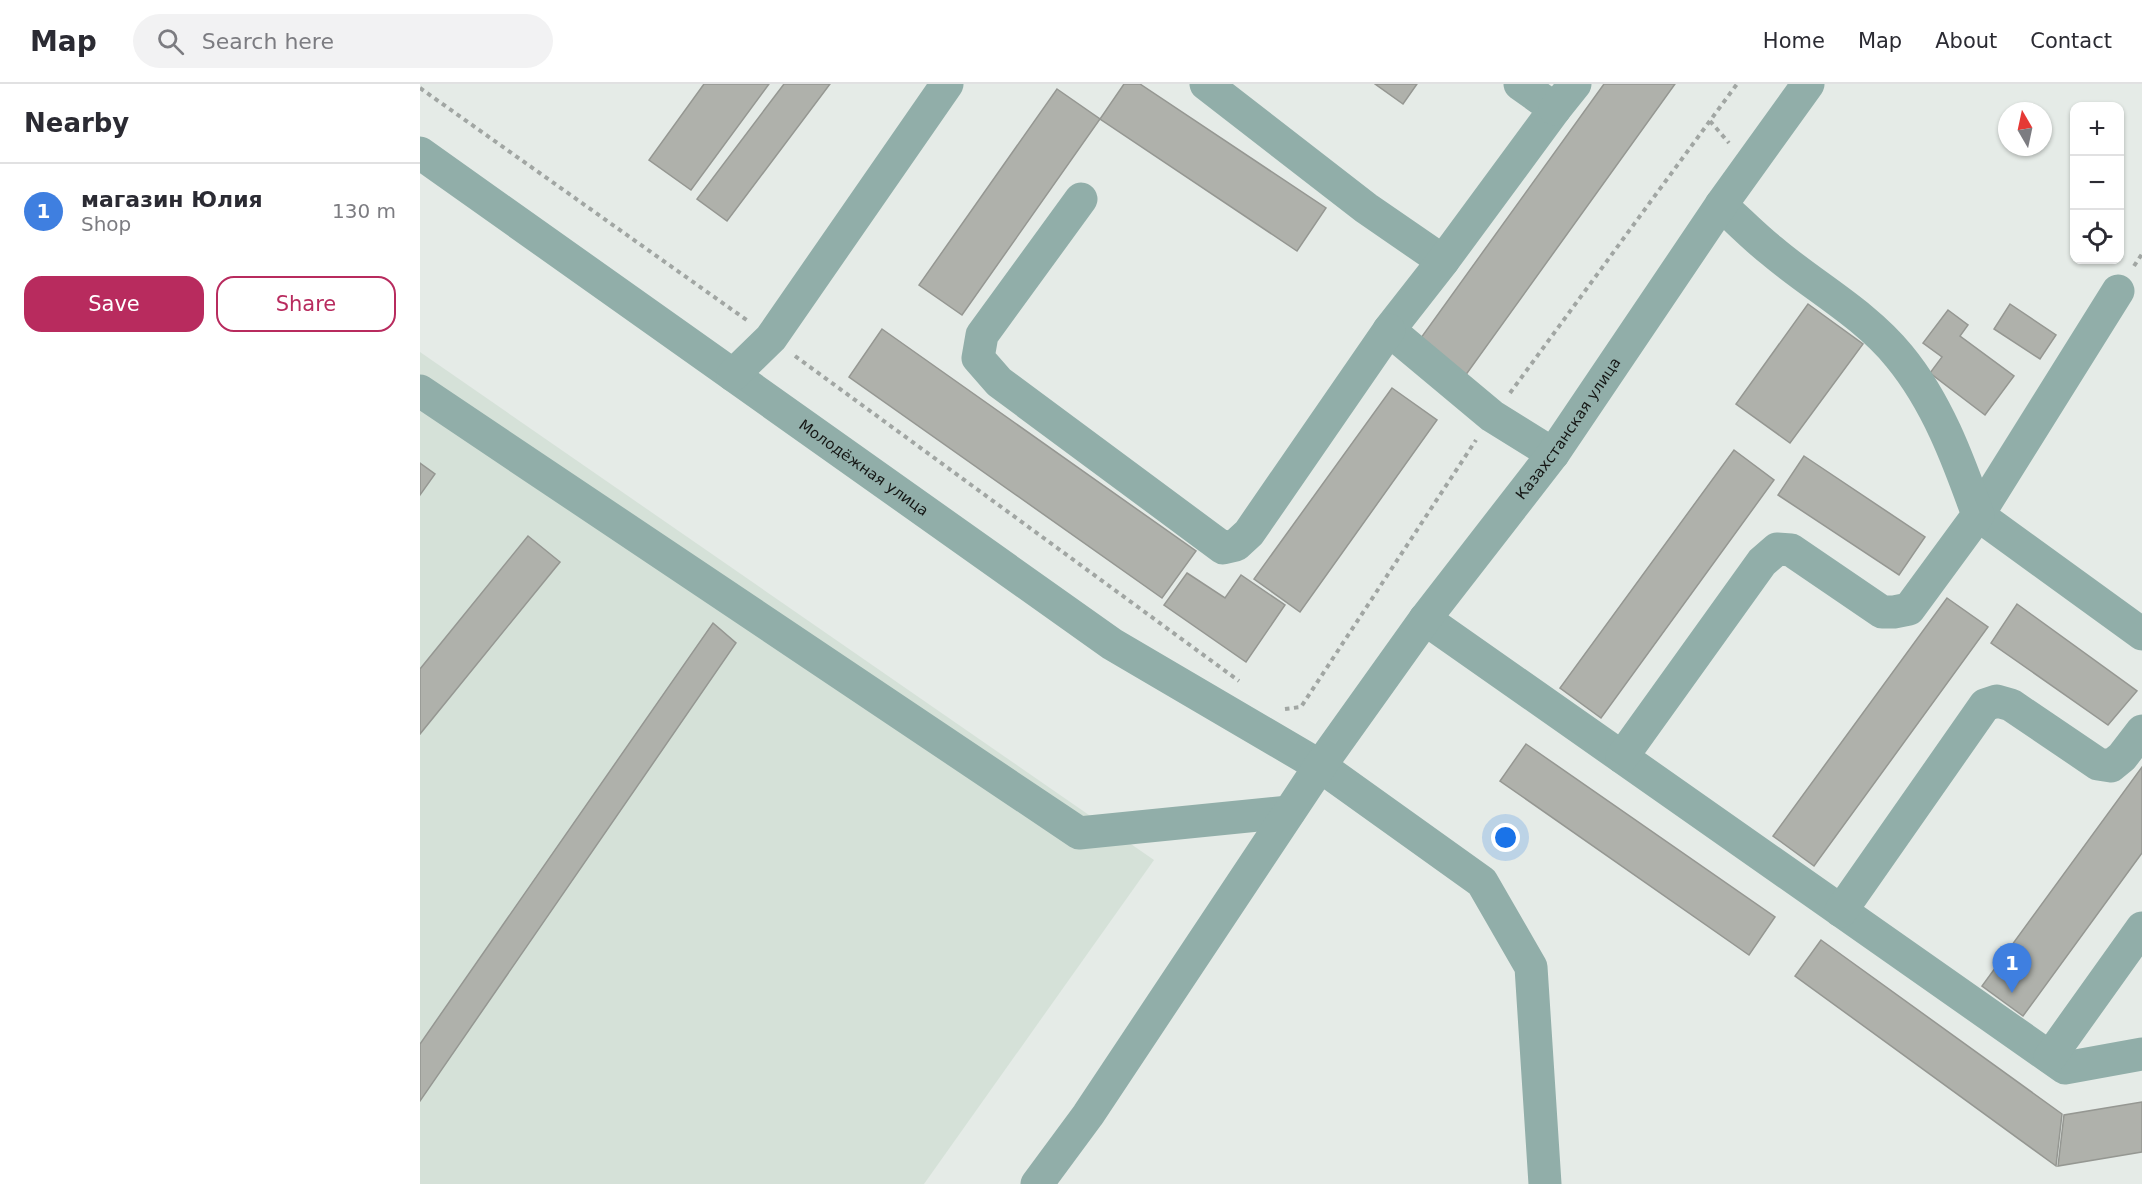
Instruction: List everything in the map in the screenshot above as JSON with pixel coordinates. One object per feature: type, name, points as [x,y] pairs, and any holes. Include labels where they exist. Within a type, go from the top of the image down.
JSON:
[{"type":"street","points":[[733,375],[771,338],[947,84]]},
{"type":"street","points":[[1206,84],[1366,208],[1443,261]]},
{"type":"street","points":[[1520,84],[1555,109]]},
{"type":"street","points":[[1082,199],[982,335],[978,358],[999,382],[1223,548],[1236,545],[1249,533],[1389,330],[1575,84]]},
{"type":"street","name":"Казахстанская улица","points":[[1037,1184],[1088,1115],[1320,766],[1425,619],[1554,454],[1721,205],[1808,84]]},
{"type":"street","name":"Молодёжная улица","points":[[420,153],[1112,644],[1320,766],[1482,882],[1532,967],[1545,1184]]},
{"type":"street","points":[[1721,205],[1771,251],[1868,325],[1899,355],[1931,401],[1961,465],[1978,515],[2142,634]]},
{"type":"street","points":[[1622,758],[1762,562],[1777,549],[1791,550],[1882,612],[1909,609],[1978,515],[2118,291]]},
{"type":"street","points":[[1389,330],[1492,416],[1554,454]]},
{"type":"street","points":[[420,391],[1079,833],[1289,812]]},
{"type":"street","points":[[1425,619],[2065,1068],[2142,1054]]},
{"type":"street","points":[[1841,911],[1985,705],[1997,701],[2012,705],[2098,764],[2111,766],[2122,757],[2142,731]]},
{"type":"street","points":[[2050,1057],[2142,928]]},
{"type":"path","points":[[420,88],[771,338]]},
{"type":"shaded area","points":[[420,352],[1154,860],[924,1184],[420,1184]]},
{"type":"building","points":[[704,84],[769,84],[691,190],[649,160]]},
{"type":"building","points":[[784,84],[830,84],[727,221],[697,199]]},
{"type":"building","points":[[1124,84],[1140,84],[1326,208],[1297,251],[1100,119]]},
{"type":"building","points":[[1375,84],[1417,84],[1403,104]]},
{"type":"building","points":[[1604,84],[1675,84],[1465,376],[1418,342]]},
{"type":"building","points":[[1057,89],[1100,119],[962,315],[919,285]]},
{"type":"building","points":[[1808,304],[1863,344],[1790,443],[1736,404]]},
{"type":"building","points":[[2010,304],[2056,335],[2040,359],[1994,329]]},
{"type":"building","points":[[1948,310],[1968,325],[1960,336],[2014,376],[1985,415],[1930,373],[1942,357],[1923,343]]},
{"type":"building","points":[[882,329],[1196,551],[1162,598],[849,377]]},
{"type":"building","points":[[1392,388],[1437,420],[1300,612],[1254,579]]},
{"type":"building","points":[[1734,450],[1774,480],[1601,718],[1560,688]]},
{"type":"building","points":[[1804,456],[1925,537],[1899,575],[1778,495]]},
{"type":"building","points":[[420,463],[435,474],[420,495]]},
{"type":"building","points":[[528,536],[560,562],[420,734],[420,669]]},
{"type":"building","points":[[1187,573],[1225,598],[1241,575],[1285,605],[1246,662],[1164,605]]},
{"type":"building","points":[[1947,598],[1988,627],[1814,866],[1773,836]]},
{"type":"building","points":[[2017,604],[2137,691],[2108,725],[1991,643]]},
{"type":"building","points":[[713,623],[736,643],[420,1101],[420,1044]]},
{"type":"building","points":[[1526,744],[1775,917],[1749,955],[1500,781]]},
{"type":"building","points":[[2142,767],[2142,853],[2023,1016],[1982,986]]},
{"type":"building","points":[[1821,940],[2062,1114],[2056,1166],[1795,976]]},
{"type":"building","points":[[2142,1102],[2142,1152],[2058,1166],[2064,1115]]},
{"type":"place","name":"магазин Юлия","points":[[2012,993]]}]
